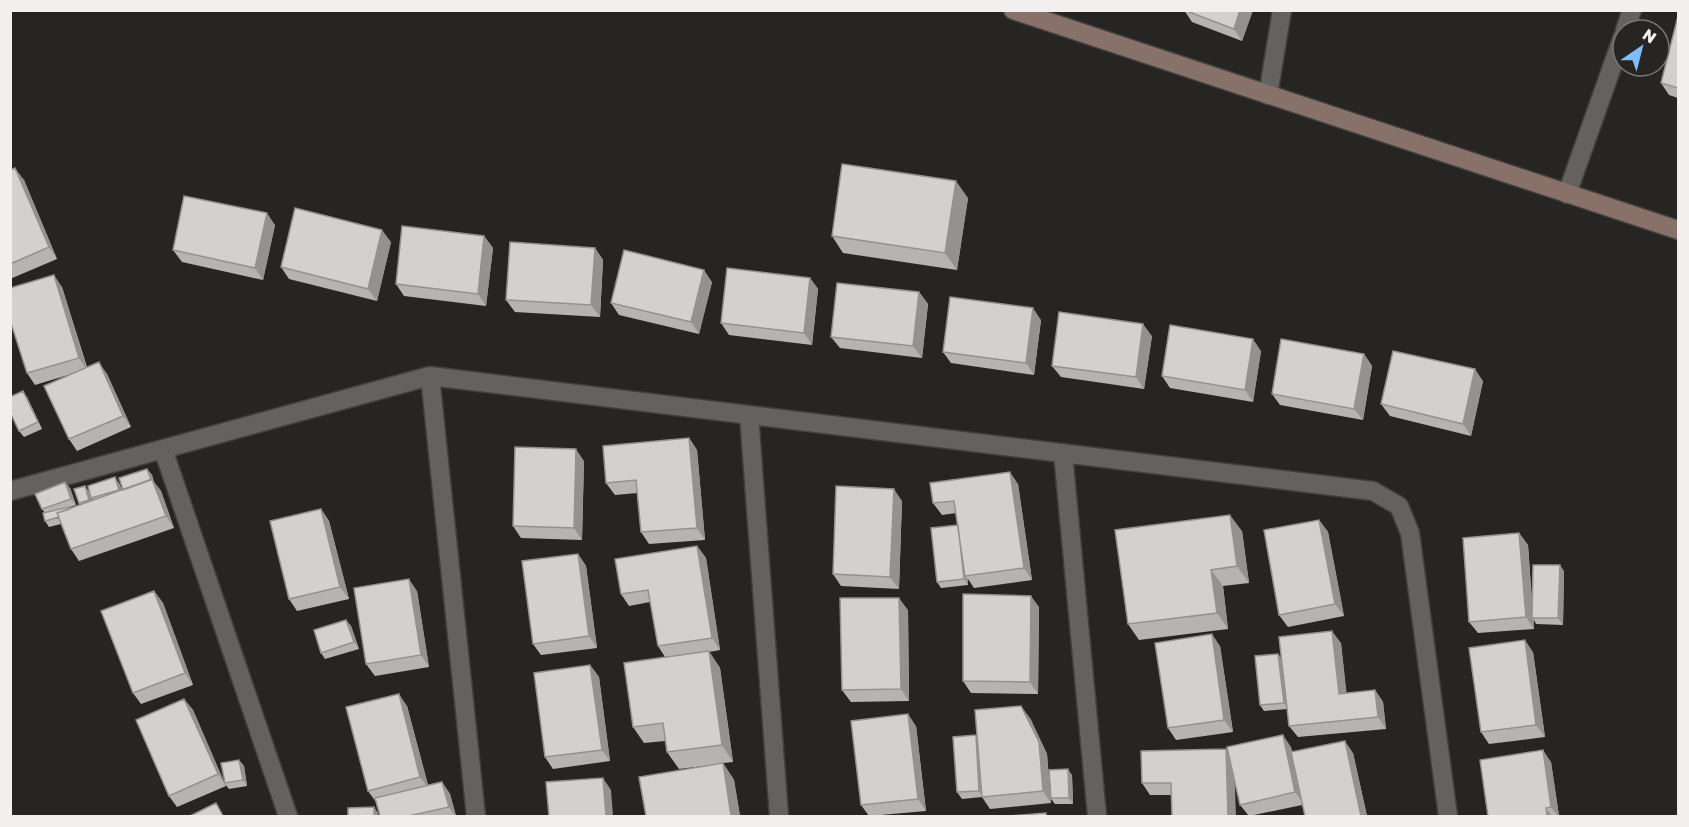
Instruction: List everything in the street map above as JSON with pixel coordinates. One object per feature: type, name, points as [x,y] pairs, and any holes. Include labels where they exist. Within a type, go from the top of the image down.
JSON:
[{"type":"street","points":[[1013,10],[1678,230]]},
{"type":"street","points":[[1268,95],[1282,10]]},
{"type":"street","points":[[1567,194],[1611,70]]},
{"type":"street","points":[[430,376],[476,816]]},
{"type":"street","points":[[10,491],[430,376],[1373,491],[1399,506],[1410,532],[1448,816]]},
{"type":"street","points":[[749,415],[779,816]]},
{"type":"street","points":[[163,449],[288,816]]},
{"type":"street","points":[[1063,453],[1096,816]]},
{"type":"building","points":[[1184,10],[1240,10],[1234,29]]},
{"type":"building","points":[[1678,16],[1678,88],[1661,83],[1662,78],[1671,78],[1671,44]]},
{"type":"building","points":[[842,164],[956,181],[945,253],[832,236]]},
{"type":"building","points":[[15,168],[49,247],[10,264],[10,170]]},
{"type":"building","points":[[184,196],[267,213],[255,268],[173,250]]},
{"type":"building","points":[[295,208],[382,230],[368,289],[281,267]]},
{"type":"building","points":[[402,226],[484,236],[478,294],[396,284]]},
{"type":"building","points":[[510,242],[595,248],[591,305],[506,300]]},
{"type":"building","points":[[624,250],[704,270],[691,322],[611,303]]},
{"type":"building","points":[[727,268],[810,278],[804,333],[721,323]]},
{"type":"building","points":[[54,275],[79,358],[27,373],[10,320],[10,288]]},
{"type":"building","points":[[837,283],[919,292],[913,346],[831,337]]},
{"type":"building","points":[[950,297],[1033,308],[1026,363],[943,352]]},
{"type":"building","points":[[1059,312],[1143,324],[1136,377],[1052,366]]},
{"type":"building","points":[[1170,325],[1253,339],[1245,390],[1162,376]]},
{"type":"building","points":[[1281,339],[1364,354],[1354,409],[1272,394]]},
{"type":"building","points":[[1393,351],[1475,369],[1463,424],[1381,404]]},
{"type":"building","points":[[99,362],[123,416],[69,439],[44,386]]},
{"type":"building","points":[[23,391],[38,422],[19,431],[10,412],[10,397]]},
{"type":"building","points":[[689,438],[697,528],[641,532],[636,480],[606,483],[603,446]]},
{"type":"building","points":[[515,447],[576,449],[574,528],[513,526]]},
{"type":"building","points":[[147,469],[151,480],[123,490],[119,478]]},
{"type":"building","points":[[1010,472],[1024,568],[965,576],[954,501],[933,503],[930,483]]},
{"type":"building","points":[[115,477],[119,490],[91,498],[88,486]]},
{"type":"building","points":[[152,479],[166,516],[71,549],[57,513]]},
{"type":"building","points":[[65,482],[71,499],[42,509],[35,494]]},
{"type":"building","points":[[85,486],[89,500],[79,503],[74,489]]},
{"type":"building","points":[[836,486],[894,489],[890,577],[833,574]]},
{"type":"building","points":[[69,507],[70,509],[57,513],[59,517],[45,521],[43,513]]},
{"type":"building","points":[[321,509],[340,587],[289,599],[270,521]]},
{"type":"building","points":[[1230,515],[1237,566],[1211,570],[1217,613],[1128,624],[1115,530]]},
{"type":"building","points":[[1319,520],[1335,604],[1279,615],[1264,530]]},
{"type":"building","points":[[958,525],[964,579],[937,582],[931,528]]},
{"type":"building","points":[[1519,533],[1526,617],[1469,622],[1463,538]]},
{"type":"building","points":[[697,546],[712,638],[658,646],[648,590],[621,594],[615,559]]},
{"type":"building","points":[[578,554],[589,636],[533,644],[522,561]]},
{"type":"building","points":[[1533,565],[1560,565],[1558,618],[1532,618]]},
{"type":"building","points":[[409,579],[421,655],[366,664],[354,588]]},
{"type":"building","points":[[154,591],[185,673],[133,693],[101,611]]},
{"type":"building","points":[[963,594],[1031,596],[1030,682],[963,681]]},
{"type":"building","points":[[840,598],[899,598],[901,689],[842,690]]},
{"type":"building","points":[[346,620],[354,642],[321,653],[314,630]]},
{"type":"building","points":[[1332,631],[1339,694],[1375,690],[1378,717],[1289,726],[1279,637]]},
{"type":"building","points":[[1212,634],[1224,720],[1168,728],[1155,643]]},
{"type":"building","points":[[1525,640],[1536,725],[1481,732],[1469,648]]},
{"type":"building","points":[[709,651],[722,745],[667,752],[663,723],[633,727],[624,663]]},
{"type":"building","points":[[1278,654],[1284,703],[1260,705],[1255,656]]},
{"type":"building","points":[[590,665],[602,750],[545,757],[534,673]]},
{"type":"building","points":[[399,694],[420,777],[368,791],[346,707]]},
{"type":"building","points":[[184,699],[218,774],[169,796],[136,720]]},
{"type":"building","points":[[1021,706],[1039,742],[1043,791],[982,797],[975,710]]},
{"type":"building","points":[[908,714],[918,799],[861,805],[851,721]]},
{"type":"building","points":[[976,735],[979,791],[957,792],[953,737]]},
{"type":"building","points":[[1283,735],[1295,792],[1240,805],[1227,747]]},
{"type":"building","points":[[1345,741],[1361,816],[1305,816],[1291,752]]},
{"type":"building","points":[[1226,749],[1228,816],[1172,816],[1171,783],[1142,783],[1141,751]]},
{"type":"building","points":[[1543,750],[1551,807],[1546,808],[1547,816],[1488,816],[1480,760]]},
{"type":"building","points":[[239,760],[243,780],[225,783],[221,763]]},
{"type":"building","points":[[723,763],[731,816],[646,816],[639,777]]},
{"type":"building","points":[[1068,769],[1069,798],[1051,798],[1049,770]]},
{"type":"building","points":[[603,778],[606,816],[549,816],[546,782]]},
{"type":"building","points":[[442,782],[449,807],[409,816],[380,816],[375,798]]},
{"type":"building","points":[[216,803],[223,816],[190,816]]},
{"type":"building","points":[[374,807],[374,816],[348,816],[348,808]]},
{"type":"building","points":[[1046,813],[1046,816],[1009,816]]}]
